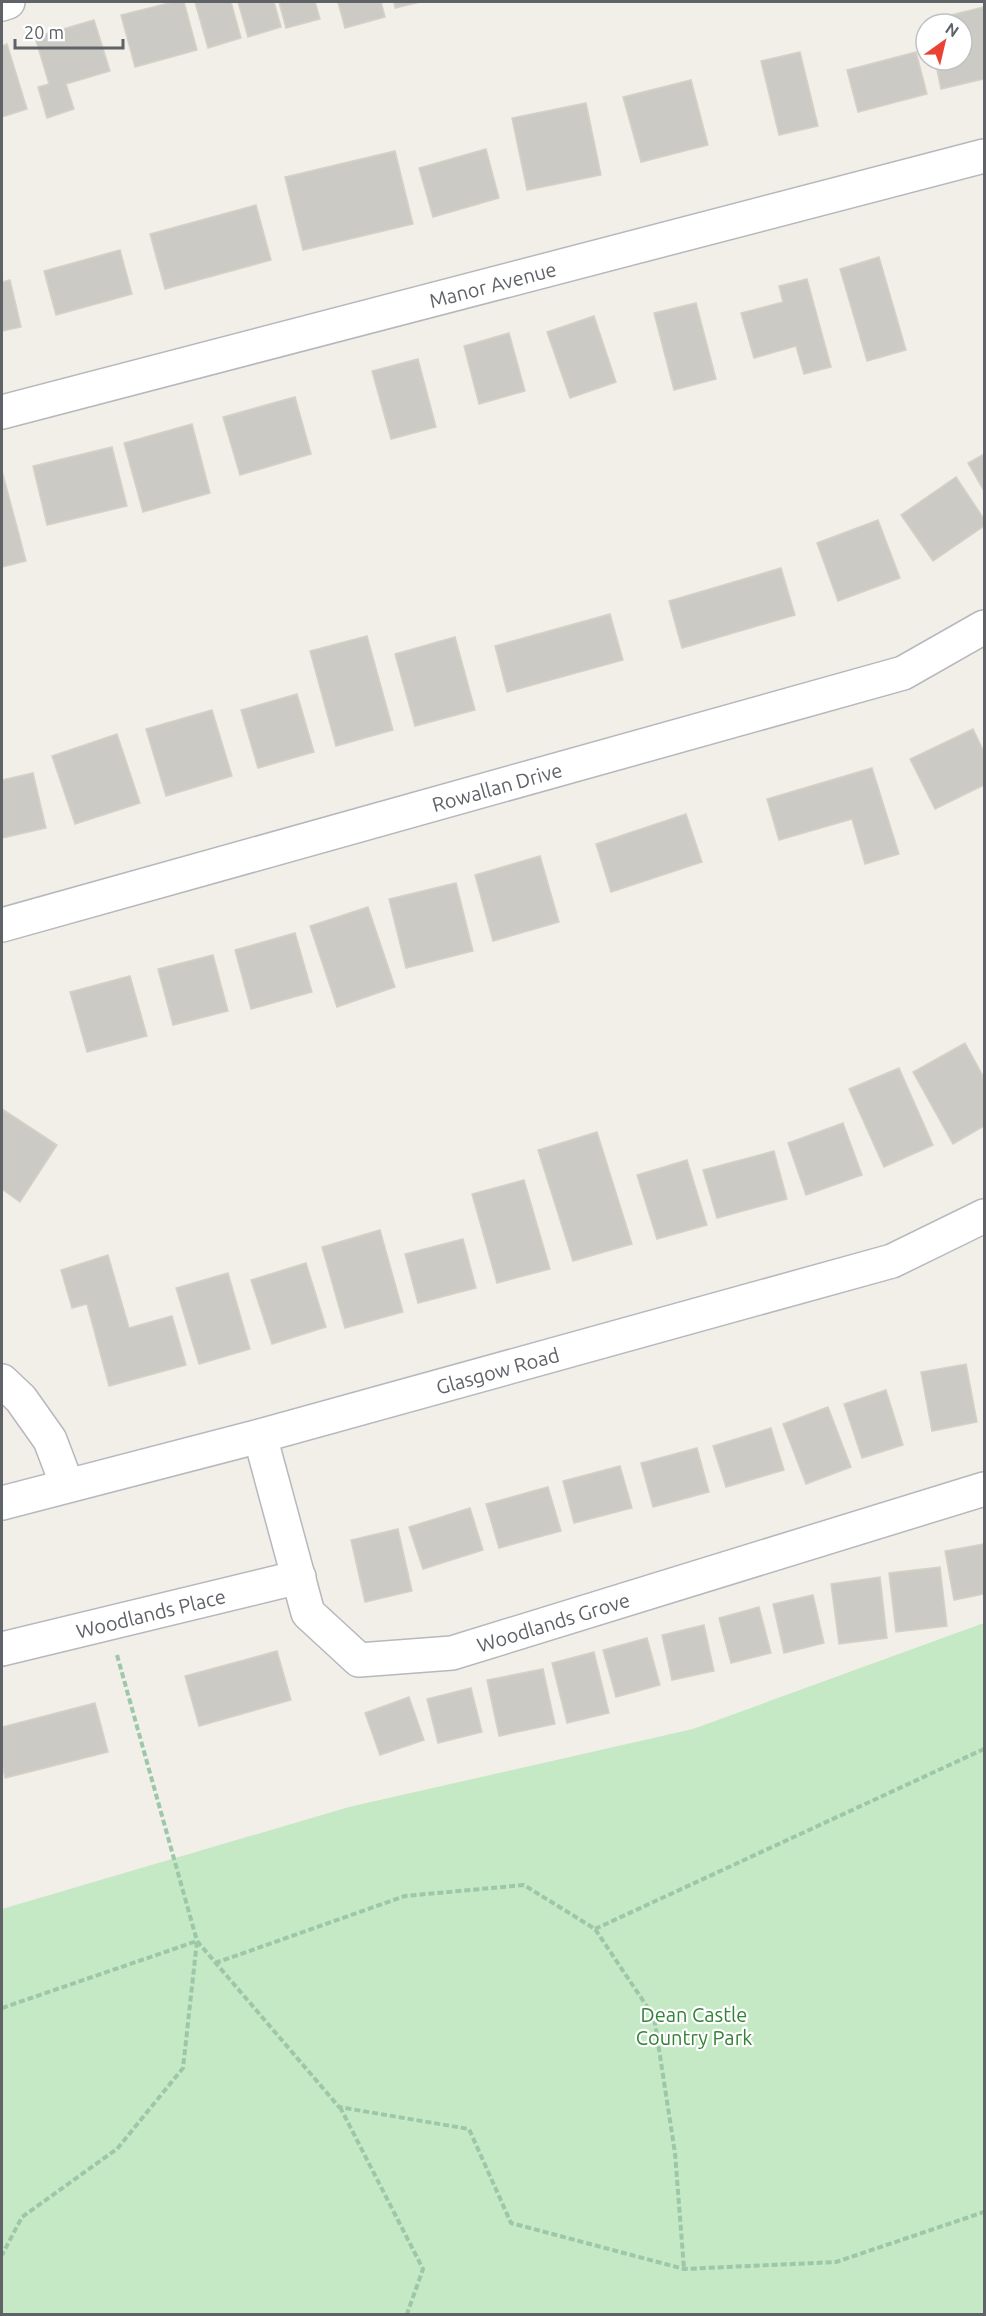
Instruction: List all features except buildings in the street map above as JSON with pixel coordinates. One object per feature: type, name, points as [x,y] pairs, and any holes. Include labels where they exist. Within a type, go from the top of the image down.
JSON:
[{"type":"street","points":[[2,4],[8,2]]},
{"type":"street","name":"Manor Avenue","points":[[2,412],[984,156]]},
{"type":"street","name":"Rowallan Drive","points":[[2,925],[903,672],[984,627]]},
{"type":"street","name":"Glasgow Road","points":[[2,1503],[260,1436],[892,1261],[984,1216]]},
{"type":"street","points":[[2,1381],[21,1399],[50,1440],[67,1485]]},
{"type":"street","name":"Woodlands Grove","points":[[260,1436],[308,1613],[359,1660],[452,1653],[984,1489]]},
{"type":"street","name":"Woodlands Place","points":[[2,1648],[298,1577]]},
{"type":"path","points":[[2,2255],[22,2217],[117,2149],[183,2068],[197,1941],[108,1622]]},
{"type":"path","points":[[595,1929],[984,1749]]},
{"type":"path","points":[[215,1963],[405,1896],[524,1886],[595,1929],[654,2017],[675,2153],[684,2269]]},
{"type":"path","points":[[197,1941],[339,2107],[423,2269],[407,2314]]},
{"type":"path","points":[[2,2008],[197,1941]]},
{"type":"path","points":[[339,2107],[469,2129],[511,2223],[684,2269],[836,2262],[984,2212]]},
{"type":"green space","name":"Dean Castle Country Park","points":[[984,1623],[984,2314],[2,2314],[2,1909],[349,1807],[693,1729]]}]
